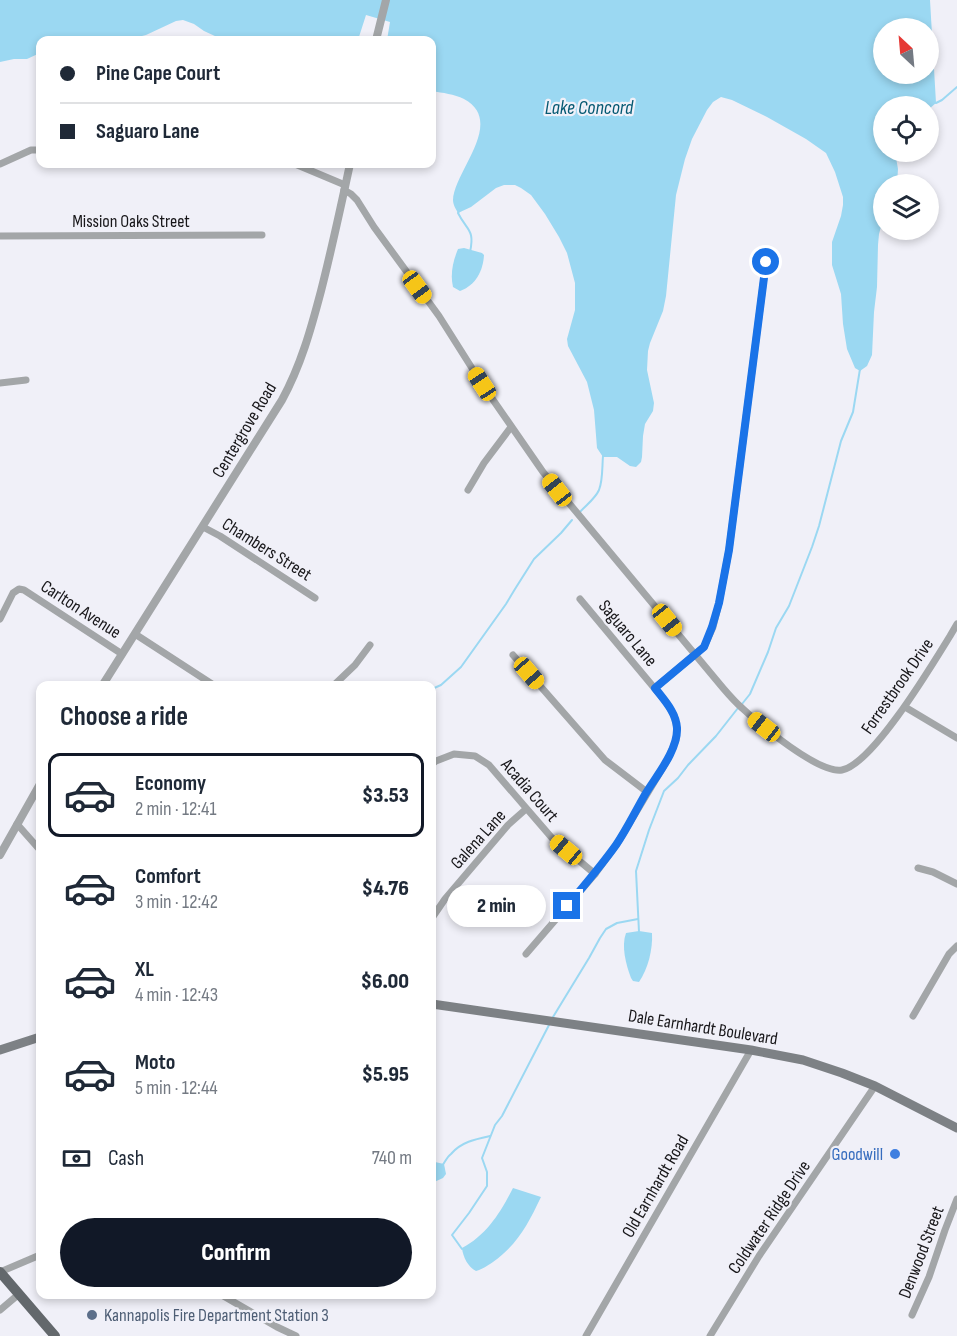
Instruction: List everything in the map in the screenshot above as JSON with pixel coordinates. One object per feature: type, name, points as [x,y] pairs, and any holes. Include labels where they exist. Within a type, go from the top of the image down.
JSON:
[{"type":"main road","name":"Dale Earnhardt Boulevard","points":[[436,1005],[751,1050],[802,1060],[875,1086],[956,1124]]},
{"type":"main road","points":[[0,1050],[36,1038]]},
{"type":"main road","points":[[0,1272],[56,1336]]},
{"type":"street","points":[[377,36],[386,0]]},
{"type":"street","points":[[0,164],[31,150],[36,150]]},
{"type":"street","points":[[303,168],[345,188]]},
{"type":"street","name":"Centergrove Road","points":[[105,681],[294,379],[311,328],[349,168]]},
{"type":"street","name":"Forrestbrook Drive","points":[[345,188],[357,200],[439,316],[543,472],[723,688],[751,717],[810,759],[831,769],[842,770],[853,765],[866,754],[905,707],[957,624]]},
{"type":"street","name":"Mission Oaks Street","points":[[0,236],[262,235]]},
{"type":"street","points":[[655,688],[704,647],[709,639],[719,603],[766,262]]},
{"type":"street","points":[[0,383],[26,380]]},
{"type":"street","points":[[468,490],[484,463],[511,427]]},
{"type":"street","name":"Chambers Street","points":[[203,527],[315,597]]},
{"type":"street","name":"Carlton Avenue","points":[[0,619],[13,593],[19,588],[122,654]]},
{"type":"street","name":"Saguaro Lane","points":[[526,954],[595,874],[617,844],[668,759],[676,740],[677,728],[674,715],[666,702],[580,599]]},
{"type":"street","name":"Carlton Avenue","points":[[135,633],[207,681]]},
{"type":"street","points":[[339,681],[370,645]]},
{"type":"street","points":[[513,655],[605,760],[647,792]]},
{"type":"street","points":[[905,707],[957,738]]},
{"type":"street","name":"Acadia Court","points":[[436,760],[454,754],[475,756],[489,765],[552,838],[595,874]]},
{"type":"street","points":[[0,855],[36,791]]},
{"type":"street","name":"Galena Lane","points":[[436,912],[445,898],[508,825],[526,810]]},
{"type":"street","points":[[17,824],[36,845]]},
{"type":"street","points":[[918,868],[933,872],[957,884]]},
{"type":"street","points":[[913,1016],[949,954],[957,946]]},
{"type":"street","name":"Old Earnhardt Road","points":[[586,1336],[751,1050]]},
{"type":"street","name":"Coldwater Ridge Drive","points":[[710,1336],[759,1256],[875,1086]]},
{"type":"street","name":"Denwood Street","points":[[912,1315],[929,1277],[957,1199]]},
{"type":"street","points":[[0,1272],[36,1258]]},
{"type":"street","points":[[0,1310],[19,1294]]},
{"type":"street","points":[[229,1299],[296,1336]]},
{"type":"water","name":"Lake Concord","points":[[0,0],[930,0],[931,18],[873,18],[873,84],[935,84],[936,96],[873,96],[873,162],[897,162],[898,169],[898,174],[873,174],[873,240],[878,240],[877,287],[872,355],[867,366],[860,371],[855,368],[847,349],[841,294],[832,265],[832,242],[841,216],[843,197],[826,153],[767,117],[732,100],[721,97],[713,102],[692,139],[676,195],[666,296],[663,311],[648,351],[647,370],[654,403],[653,411],[645,424],[641,462],[636,467],[630,466],[617,457],[603,457],[597,448],[594,410],[587,382],[568,346],[567,339],[575,310],[575,283],[567,253],[545,214],[531,195],[515,185],[496,188],[471,207],[458,213],[455,207],[453,200],[455,188],[475,147],[480,120],[476,109],[464,99],[436,92],[436,36],[388,36],[390,22],[366,15],[359,36],[215,36],[183,20],[142,36],[36,36],[36,55],[27,59],[0,62]]},
{"type":"water","points":[[464,248],[484,255],[478,277],[460,291],[453,287],[452,272],[458,249]]},
{"type":"water","points":[[639,931],[652,933],[652,939],[651,952],[639,982],[631,978],[624,944],[626,933]]},
{"type":"water","points":[[436,1162],[444,1164],[446,1174],[436,1181]]},
{"type":"water","points":[[513,1188],[541,1197],[516,1241],[493,1262],[476,1271],[466,1261],[462,1248],[486,1230]]},
{"type":"waterway","points":[[939,102],[957,87]]},
{"type":"waterway","points":[[459,211],[458,213],[471,234],[470,252]]},
{"type":"waterway","points":[[742,704],[750,694],[812,547],[841,441],[853,412],[860,369]]},
{"type":"waterway","points":[[580,512],[599,490],[603,456]]},
{"type":"waterway","points":[[436,687],[461,667],[506,604],[534,559],[572,520]]},
{"type":"waterway","points":[[639,932],[636,871],[664,791],[716,736],[738,708]]},
{"type":"waterway","points":[[553,1017],[606,929],[617,923],[638,919]]},
{"type":"waterway","points":[[462,1249],[452,1235],[487,1186],[487,1172],[482,1158],[495,1125],[502,1116],[549,1025]]},
{"type":"waterway","points":[[442,1166],[459,1147],[490,1136]]},
{"type":"place","name":"Goodwill","points":[[895,1154]]},
{"type":"place","name":"Kannapolis Fire Department Station 3","points":[[92,1315]]},
{"type":"route","points":[[567,906],[617,844],[668,759],[676,740],[677,728],[674,715],[655,688],[696,655],[709,639],[719,603],[729,550],[766,262]]}]
